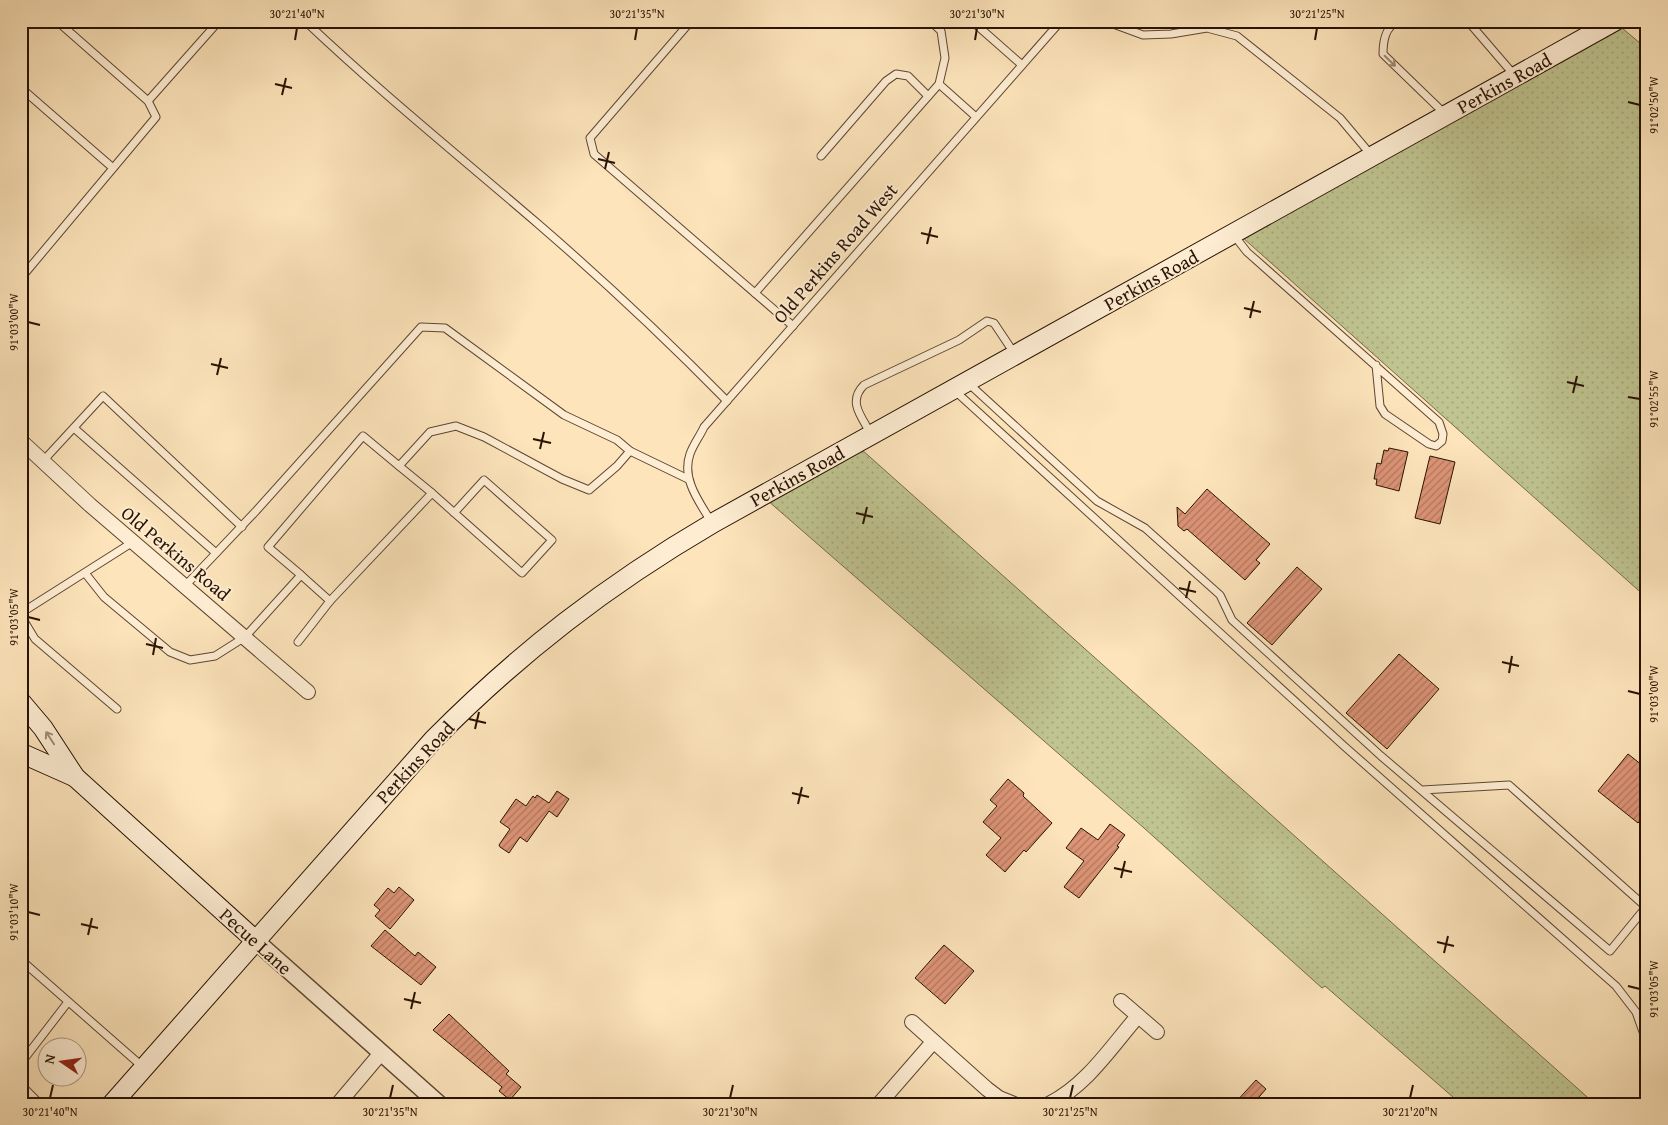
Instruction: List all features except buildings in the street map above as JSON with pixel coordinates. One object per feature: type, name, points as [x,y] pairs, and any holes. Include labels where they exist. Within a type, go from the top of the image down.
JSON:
[{"type":"main road","name":"Perkins Road","points":[[112,1104],[404,772],[481,694],[534,646],[598,595],[661,553],[712,523],[1615,21]]},
{"type":"main road","name":"Pecue Lane","points":[[21,702],[43,728],[75,777],[256,941]]},
{"type":"main road","name":"Pecue Lane","points":[[21,753],[75,777]]},
{"type":"street","name":"Old Perkins Road","points":[[21,441],[133,541],[308,692]]},
{"type":"street","name":"Pecue Lane","points":[[256,941],[439,1104]]},
{"type":"street","points":[[1121,1001],[1157,1032]]},
{"type":"street","points":[[1050,1104],[1066,1096],[1078,1086],[1138,1016]]},
{"type":"street","points":[[912,1022],[993,1094],[1014,1104]]},
{"type":"street","points":[[879,1104],[934,1042]]},
{"type":"street","points":[[338,1104],[381,1053]]},
{"type":"lane","points":[[21,278],[156,117],[148,102],[56,21]]},
{"type":"lane","points":[[148,102],[219,21]]},
{"type":"lane","points":[[306,21],[359,71],[537,223],[685,358],[727,401]]},
{"type":"lane","points":[[691,21],[590,138],[594,154],[793,326]]},
{"type":"lane","points":[[755,293],[939,84],[945,58],[941,31],[930,21]]},
{"type":"lane","points":[[972,21],[1022,65]]},
{"type":"lane","name":"Old Perkins Road West","points":[[712,523],[697,500],[688,479],[689,456],[704,427],[1061,21]]},
{"type":"lane","points":[[1105,21],[1143,35],[1171,34],[1207,28],[1237,36],[1340,118],[1373,156]]},
{"type":"lane","points":[[1398,21],[1394,23],[1383,39],[1383,54],[1446,115]]},
{"type":"lane","points":[[1465,21],[1472,26],[1516,76]]},
{"type":"lane","points":[[822,156],[886,81],[896,74],[908,76],[928,96]]},
{"type":"lane","points":[[939,84],[976,117]]},
{"type":"lane","points":[[21,88],[113,168]]},
{"type":"lane","points":[[1232,234],[1247,252],[1376,365],[1439,422],[1444,434],[1442,441],[1436,446],[1429,444],[1385,414],[1380,406],[1376,365]]},
{"type":"lane","points":[[871,435],[855,406],[855,397],[864,385],[959,340],[987,321],[994,323],[1016,354]]},
{"type":"lane","points":[[185,586],[242,527],[421,327],[445,328],[564,415],[618,440],[630,451],[688,479]]},
{"type":"lane","points":[[959,385],[1097,501],[1145,528],[1220,595],[1232,620],[1422,790],[1610,951],[1646,906],[1509,785],[1422,790]]},
{"type":"lane","points":[[959,385],[1344,746],[1616,986],[1636,1012],[1647,1043]]},
{"type":"lane","points":[[43,462],[103,396],[242,527]]},
{"type":"lane","points":[[399,466],[430,432],[456,426],[484,437],[562,479],[588,490],[617,466],[630,451]]},
{"type":"lane","points":[[74,428],[216,553]]},
{"type":"lane","points":[[330,601],[268,547],[363,436],[432,493],[454,513],[522,573],[552,540],[484,480],[454,513]]},
{"type":"lane","points":[[298,642],[330,601],[432,493]]},
{"type":"lane","points":[[117,709],[35,639],[21,615],[133,541]]},
{"type":"lane","points":[[85,572],[104,597],[170,652],[190,660],[215,656],[245,636],[301,575]]},
{"type":"lane","points":[[21,960],[144,1068]]},
{"type":"lane","points":[[21,1063],[68,1002]]},
{"type":"lane","points":[[21,1085],[40,1104]]},
{"type":"green space","points":[[1622,28],[1647,49],[1647,598],[1242,237]]},
{"type":"green space","points":[[861,449],[1595,1104],[1461,1104],[1325,986],[1322,988],[1144,828],[767,500]]}]
